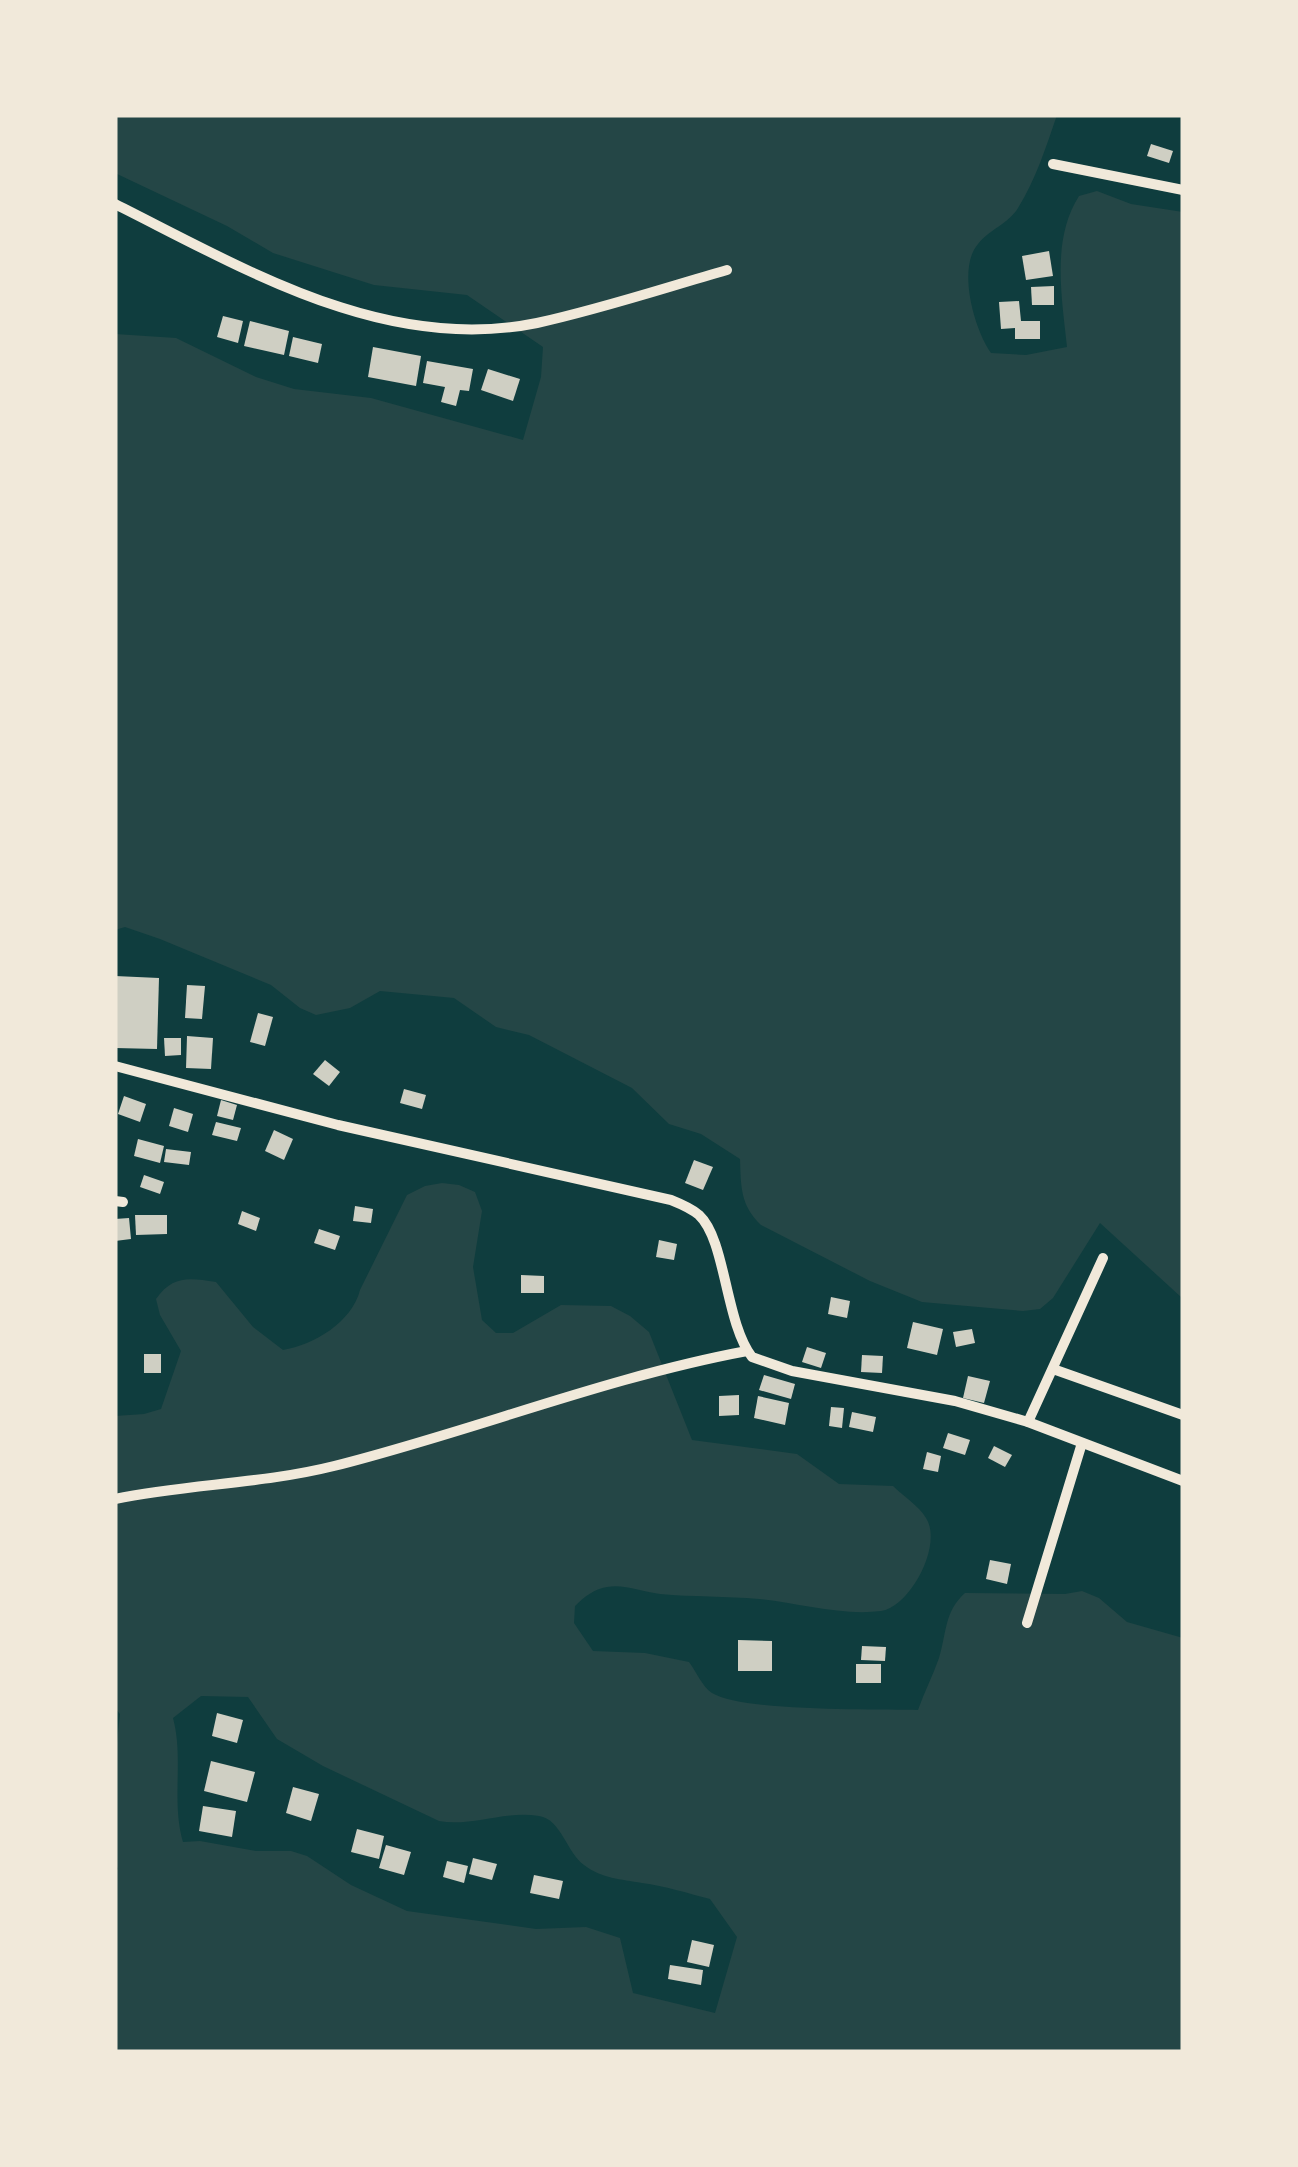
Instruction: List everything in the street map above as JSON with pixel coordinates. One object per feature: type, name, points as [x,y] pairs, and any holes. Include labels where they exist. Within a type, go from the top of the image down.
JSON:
[{"type":"street","points":[[1053,164],[1183,190]]},
{"type":"street","points":[[115,204],[268,281],[332,306],[405,324],[460,329],[535,324],[728,270]]},
{"type":"street","points":[[115,1066],[338,1125],[447,1147],[687,1206],[707,1225],[736,1323],[747,1351],[759,1360],[792,1371],[955,1401],[1028,1422],[1183,1480]]},
{"type":"street","points":[[1028,1422],[1103,1258]]},
{"type":"street","points":[[115,1499],[179,1488],[261,1482],[334,1466],[644,1373],[747,1351]]},
{"type":"street","points":[[1053,1369],[1183,1414]]},
{"type":"street","points":[[1027,1624],[1082,1443]]},
{"type":"shaded area","points":[[115,115],[1057,115],[1018,208],[978,244],[972,255],[970,298],[991,353],[1026,355],[1067,347],[1061,289],[1062,250],[1070,213],[1079,196],[1097,191],[1131,204],[1183,212],[1183,1303],[1100,1223],[1053,1298],[1040,1309],[1023,1311],[922,1302],[870,1281],[761,1225],[745,1202],[740,1159],[701,1134],[669,1124],[632,1088],[529,1035],[496,1027],[454,998],[380,991],[350,1008],[316,1015],[300,1008],[271,985],[160,939],[125,927],[115,930],[115,334],[176,338],[256,377],[294,389],[371,398],[523,440],[541,377],[543,347],[467,295],[374,285],[273,253],[227,226],[115,173]]},
{"type":"shaded area","points":[[459,1185],[475,1192],[482,1211],[473,1267],[482,1320],[496,1333],[513,1333],[561,1305],[611,1306],[649,1332],[692,1440],[797,1454],[839,1484],[893,1486],[923,1514],[930,1529],[927,1558],[913,1586],[892,1607],[881,1611],[660,1594],[614,1586],[590,1594],[575,1606],[574,1623],[593,1651],[645,1653],[689,1662],[712,1693],[751,1704],[918,1710],[939,1658],[950,1615],[965,1593],[1082,1591],[1099,1598],[1127,1622],[1183,1638],[1183,2052],[115,2052],[115,1761],[120,1714],[115,1708],[115,1416],[161,1409],[181,1351],[160,1315],[156,1299],[182,1280],[216,1282],[253,1327],[283,1350],[307,1343],[330,1330],[349,1312],[407,1195],[425,1186]],"holes":[[[201,1696],[248,1697],[277,1739],[323,1766],[439,1821],[514,1815],[547,1818],[578,1860],[598,1873],[710,1899],[737,1937],[715,2013],[633,1993],[620,1938],[586,1927],[536,1929],[407,1911],[291,1851],[183,1842],[173,1718]]]},
{"type":"building","points":[[1151,144],[1173,151],[1169,163],[1147,156]]},
{"type":"building","points":[[1049,251],[1053,276],[1026,280],[1022,256]]},
{"type":"building","points":[[1054,286],[1054,305],[1032,305],[1031,287]]},
{"type":"building","points":[[1019,301],[1021,321],[1040,321],[1040,339],[1015,339],[1015,328],[1001,329],[999,302]]},
{"type":"building","points":[[223,316],[243,321],[238,343],[217,337]]},
{"type":"building","points":[[250,321],[289,331],[284,355],[244,346]]},
{"type":"building","points":[[293,337],[322,344],[318,363],[289,356]]},
{"type":"building","points":[[373,347],[421,356],[416,386],[368,377]]},
{"type":"building","points":[[427,361],[473,369],[469,391],[460,390],[456,406],[441,402],[445,387],[423,383]]},
{"type":"building","points":[[488,369],[520,379],[513,401],[481,390]]},
{"type":"building","points":[[115,976],[159,978],[157,1049],[115,1048]]},
{"type":"building","points":[[187,985],[205,986],[202,1019],[185,1018]]},
{"type":"building","points":[[258,1013],[273,1017],[265,1046],[250,1042]]},
{"type":"building","points":[[187,1036],[213,1038],[211,1069],[186,1068]]},
{"type":"building","points":[[164,1038],[181,1038],[181,1055],[165,1056]]},
{"type":"building","points":[[325,1060],[340,1072],[329,1086],[313,1074]]},
{"type":"building","points":[[404,1089],[426,1095],[422,1109],[400,1103]]},
{"type":"building","points":[[124,1096],[146,1104],[140,1122],[118,1114]]},
{"type":"building","points":[[221,1100],[237,1105],[233,1120],[217,1116]]},
{"type":"building","points":[[174,1108],[193,1114],[188,1132],[169,1126]]},
{"type":"building","points":[[216,1122],[241,1128],[237,1141],[212,1135]]},
{"type":"building","points":[[274,1130],[293,1139],[284,1160],[265,1151]]},
{"type":"building","points":[[138,1139],[164,1146],[160,1163],[134,1156]]},
{"type":"building","points":[[166,1149],[191,1152],[189,1165],[164,1162]]},
{"type":"building","points":[[694,1160],[713,1167],[703,1190],[685,1183]]},
{"type":"building","points":[[144,1175],[164,1182],[160,1194],[140,1187]]},
{"type":"building","points":[[355,1206],[373,1209],[371,1223],[353,1221]]},
{"type":"building","points":[[242,1211],[260,1218],[256,1231],[238,1224]]},
{"type":"building","points":[[135,1215],[167,1215],[167,1234],[136,1235]]},
{"type":"building","points":[[129,1218],[131,1239],[115,1241],[115,1219]]},
{"type":"building","points":[[319,1229],[340,1236],[335,1250],[314,1243]]},
{"type":"building","points":[[659,1240],[677,1244],[674,1260],[656,1257]]},
{"type":"building","points":[[521,1275],[544,1276],[544,1293],[521,1293]]},
{"type":"building","points":[[831,1297],[850,1301],[847,1318],[828,1314]]},
{"type":"building","points":[[913,1322],[943,1329],[937,1355],[907,1348]]},
{"type":"building","points":[[972,1329],[975,1343],[956,1347],[953,1332]]},
{"type":"building","points":[[807,1347],[826,1353],[821,1368],[802,1362]]},
{"type":"building","points":[[144,1354],[161,1354],[161,1373],[144,1373]]},
{"type":"building","points":[[862,1355],[883,1356],[882,1373],[861,1372]]},
{"type":"building","points":[[764,1375],[795,1384],[791,1399],[759,1390]]},
{"type":"building","points":[[968,1376],[990,1381],[984,1403],[963,1398]]},
{"type":"building","points":[[739,1395],[739,1415],[719,1416],[719,1396]]},
{"type":"building","points":[[758,1396],[789,1403],[785,1425],[754,1418]]},
{"type":"building","points":[[831,1407],[844,1408],[842,1428],[829,1426]]},
{"type":"building","points":[[852,1412],[876,1417],[873,1432],[849,1427]]},
{"type":"building","points":[[948,1433],[970,1440],[965,1455],[943,1448]]},
{"type":"building","points":[[994,1446],[1012,1455],[1005,1467],[988,1458]]},
{"type":"building","points":[[927,1452],[941,1456],[938,1472],[923,1469]]},
{"type":"building","points":[[990,1560],[1011,1564],[1007,1584],[986,1579]]},
{"type":"building","points":[[738,1640],[772,1641],[772,1671],[738,1671]]},
{"type":"building","points":[[862,1646],[886,1647],[885,1661],[861,1660]]},
{"type":"building","points":[[856,1664],[881,1664],[881,1683],[856,1683]]},
{"type":"building","points":[[217,1713],[243,1720],[237,1743],[212,1736]]},
{"type":"building","points":[[211,1761],[255,1772],[247,1802],[204,1791]]},
{"type":"building","points":[[293,1787],[319,1794],[311,1821],[286,1813]]},
{"type":"building","points":[[203,1806],[236,1811],[232,1837],[199,1831]]},
{"type":"building","points":[[357,1829],[384,1836],[379,1859],[351,1852]]},
{"type":"building","points":[[386,1845],[411,1852],[404,1875],[379,1868]]},
{"type":"building","points":[[473,1858],[497,1864],[492,1880],[469,1874]]},
{"type":"building","points":[[447,1861],[468,1866],[464,1883],[443,1877]]},
{"type":"building","points":[[534,1875],[563,1881],[559,1899],[530,1893]]},
{"type":"building","points":[[692,1940],[714,1945],[709,1967],[687,1962]]},
{"type":"building","points":[[670,1965],[703,1970],[701,1985],[668,1979]]}]
